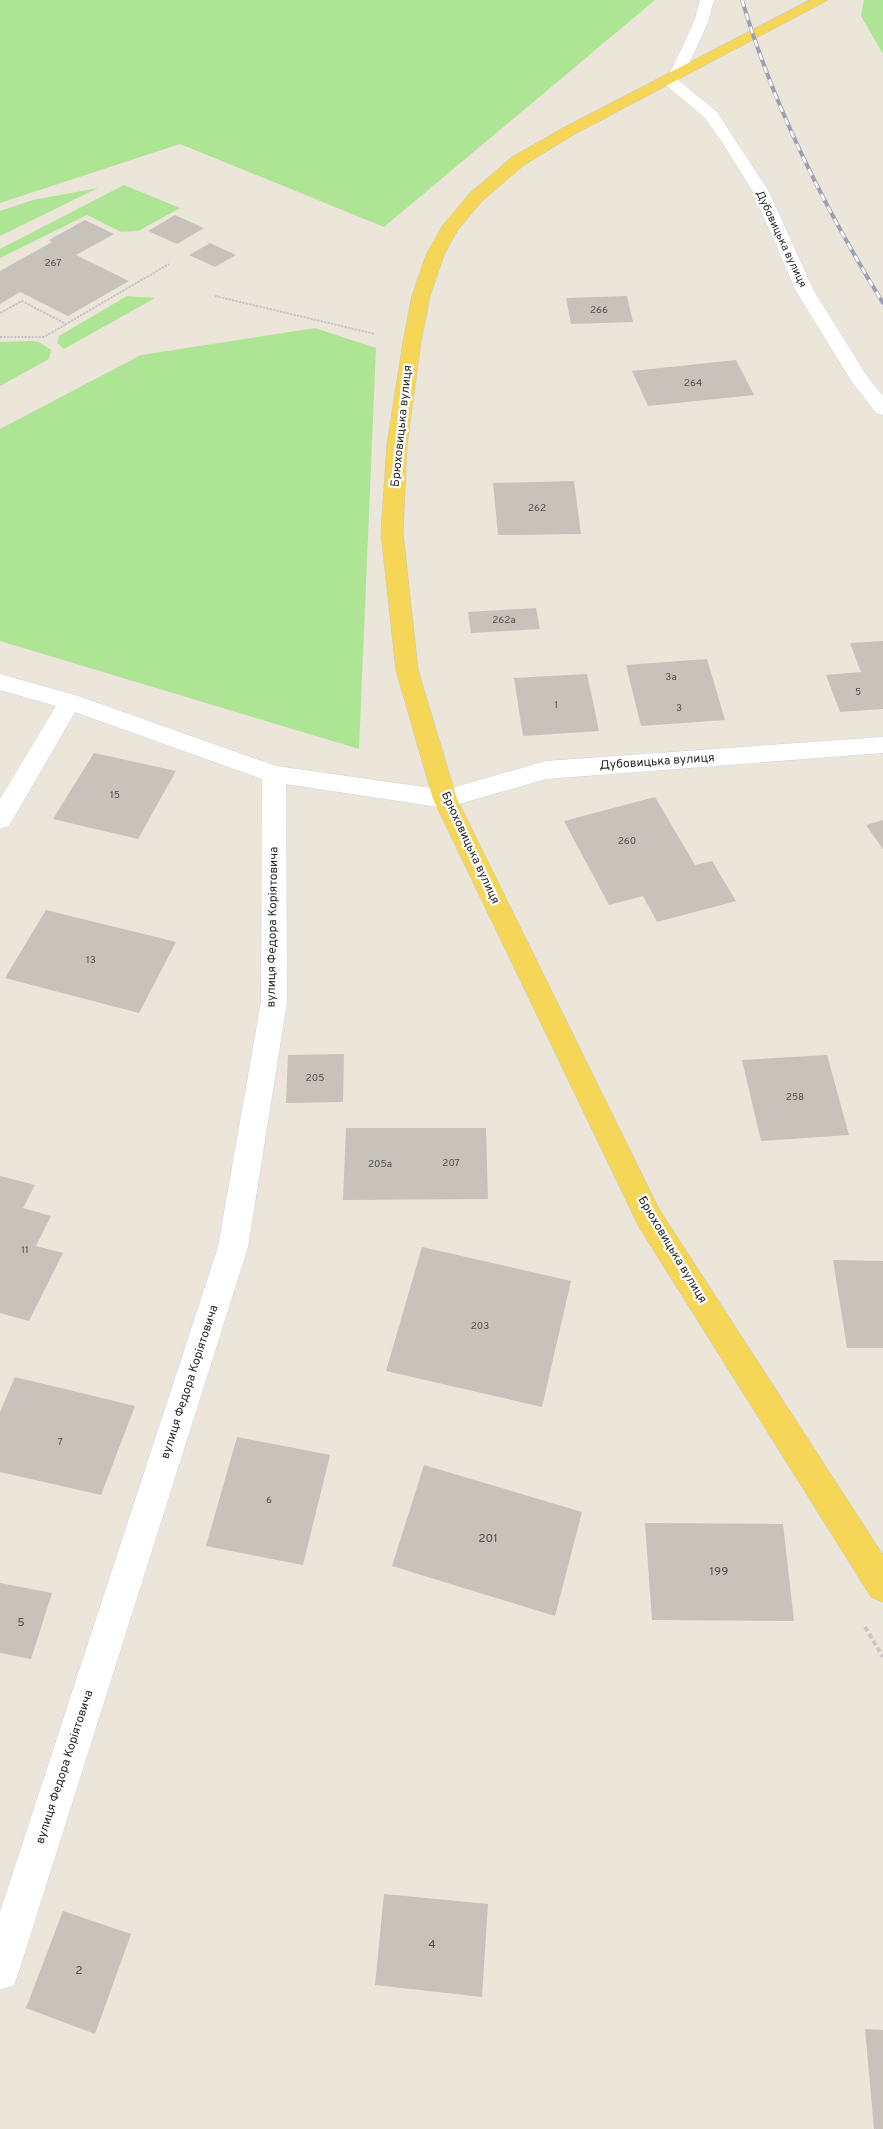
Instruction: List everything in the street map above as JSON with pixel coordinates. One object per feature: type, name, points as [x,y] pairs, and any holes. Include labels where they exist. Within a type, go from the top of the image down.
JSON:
[{"type":"main road","name":"Брюховицька вулиця","points":[[821,0],[568,131],[518,161],[476,197],[449,229],[435,255],[421,296],[412,342],[397,445],[392,532],[408,670],[445,799],[649,1218],[883,1586]]},
{"type":"street","points":[[672,78],[700,22],[707,0]]},
{"type":"street","name":"Дубовицька вулиця","points":[[672,78],[711,115],[730,142],[760,190],[805,290],[859,378],[883,408]]},
{"type":"street","points":[[0,682],[70,702],[274,774],[445,799]]},
{"type":"street","points":[[0,820],[70,702]]},
{"type":"street","name":"Дубовицька вулиця","points":[[445,799],[546,770],[880,748]]},
{"type":"street","name":"вулиця Федора Коріятовича","points":[[0,1971],[233,1247],[274,1002],[274,774]]},
{"type":"path","points":[[0,337],[44,337],[169,264]]},
{"type":"path","points":[[0,313],[22,301],[66,324]]},
{"type":"green space","points":[[0,0],[655,0],[384,227],[180,144],[0,203]]},
{"type":"green space","points":[[864,0],[883,0],[883,54],[861,16]]},
{"type":"green space","points":[[124,185],[180,208],[138,231],[121,232],[87,215],[0,258],[0,249]]},
{"type":"green space","points":[[98,188],[0,236],[0,211],[33,200]]},
{"type":"green space","points":[[127,296],[155,298],[64,349],[57,343],[59,336]]},
{"type":"green space","points":[[315,328],[376,348],[359,749],[0,641],[0,429],[141,355]]},
{"type":"green space","points":[[0,342],[39,342],[51,350],[49,359],[0,386]]},
{"type":"building","points":[[175,215],[204,228],[177,244],[148,231]]},
{"type":"building","points":[[85,220],[114,234],[76,255],[129,281],[68,316],[20,292],[0,304],[0,271],[52,242],[49,240]]},
{"type":"building","points":[[210,243],[236,255],[215,267],[189,255]]},
{"type":"building","points":[[627,296],[633,322],[571,324],[566,298]]},
{"type":"building","points":[[736,360],[754,395],[648,406],[632,371]]},
{"type":"building","points":[[574,481],[581,534],[498,535],[493,483]]},
{"type":"building","points":[[536,608],[540,629],[471,633],[468,612]]},
{"type":"building","points":[[883,641],[883,709],[840,712],[826,675],[861,672],[850,643]]},
{"type":"building","points":[[707,659],[725,720],[641,726],[626,665]]},
{"type":"building","points":[[587,674],[599,731],[523,736],[514,678]]},
{"type":"building","points":[[94,753],[176,771],[138,839],[53,819]]},
{"type":"building","points":[[655,797],[695,865],[712,861],[736,901],[657,922],[643,896],[609,905],[564,821]]},
{"type":"building","points":[[883,820],[883,849],[866,825]]},
{"type":"building","points":[[46,910],[176,942],[139,1013],[5,978]]},
{"type":"building","points":[[344,1054],[343,1102],[286,1103],[288,1055]]},
{"type":"building","points":[[827,1055],[849,1135],[761,1141],[742,1060]]},
{"type":"building","points":[[346,1128],[486,1128],[488,1199],[343,1200]]},
{"type":"building","points":[[0,1176],[35,1185],[23,1208],[51,1216],[36,1246],[63,1253],[29,1321],[0,1313]]},
{"type":"building","points":[[422,1247],[571,1281],[542,1407],[386,1371]]},
{"type":"building","points":[[833,1260],[883,1261],[883,1348],[847,1348]]},
{"type":"building","points":[[15,1377],[135,1406],[101,1495],[0,1472],[0,1412]]},
{"type":"building","points":[[237,1437],[330,1455],[303,1565],[206,1546]]},
{"type":"building","points":[[424,1465],[582,1512],[555,1616],[392,1566]]},
{"type":"building","points":[[645,1523],[783,1524],[794,1621],[652,1620]]},
{"type":"building","points":[[0,1583],[52,1593],[31,1659],[0,1653]]},
{"type":"building","points":[[384,1894],[488,1904],[482,1997],[375,1985]]},
{"type":"building","points":[[63,1911],[131,1934],[95,2034],[26,2008]]},
{"type":"building","points":[[865,2029],[883,2030],[883,2129],[874,2129]]},
{"type":"railway","points":[[742,0],[769,79],[802,156],[861,267],[883,303]]}]
